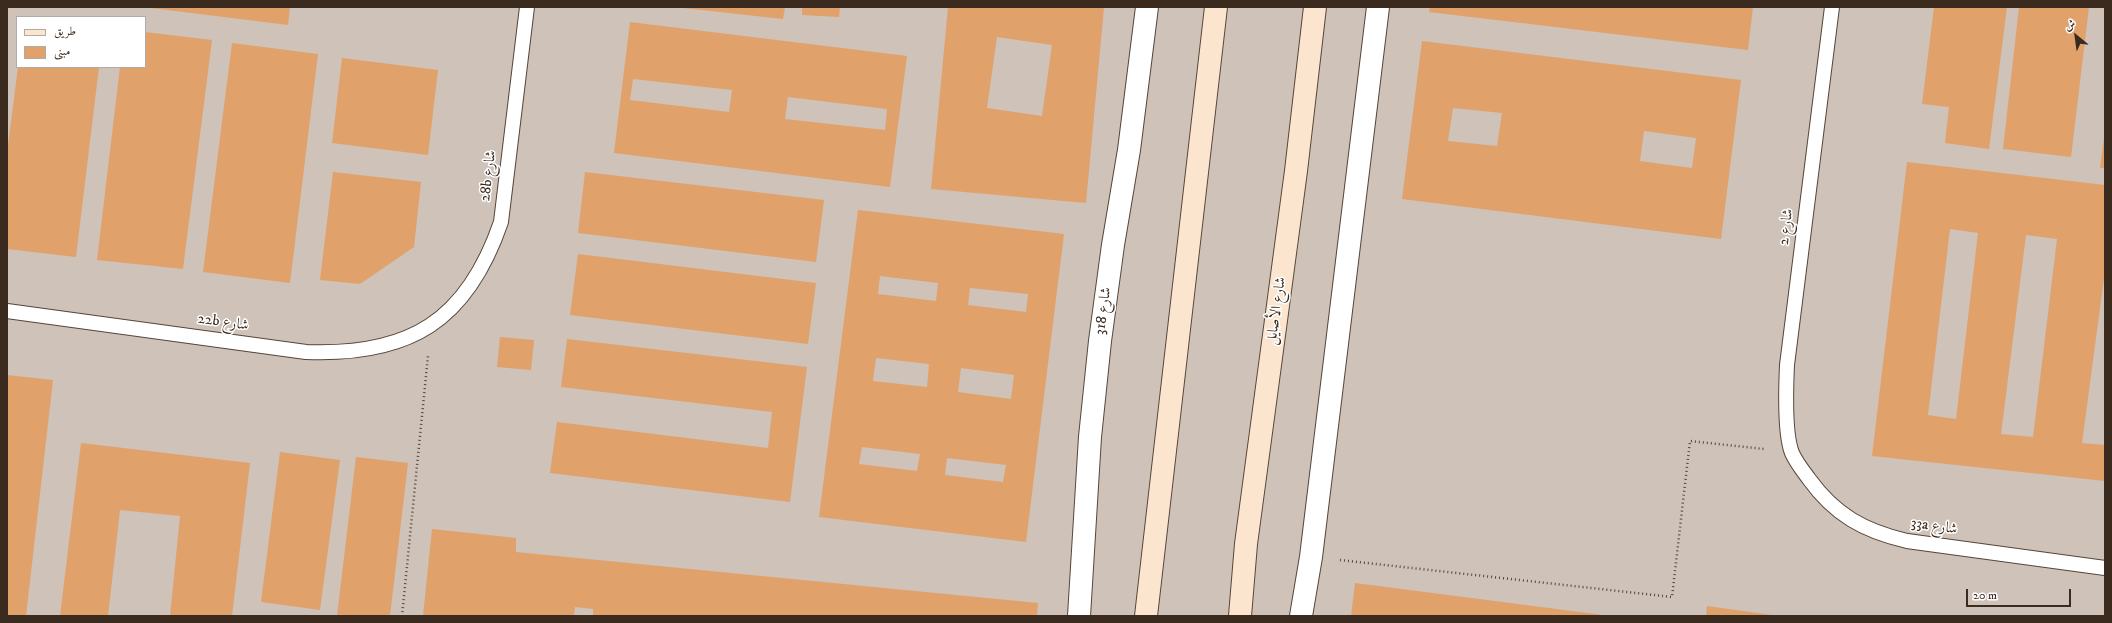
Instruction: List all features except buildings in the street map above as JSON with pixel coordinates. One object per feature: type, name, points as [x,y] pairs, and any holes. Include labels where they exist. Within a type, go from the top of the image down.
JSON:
[{"type":"main road","points":[[1146,616],[1216,7]]},
{"type":"main road","name":"شارع الأصايل","points":[[1240,616],[1246,544],[1296,171],[1315,7]]},
{"type":"street","name":"شارع 318","points":[[1079,616],[1090,437],[1100,341],[1113,246],[1129,150],[1147,7]]},
{"type":"street","points":[[1301,616],[1311,557],[1378,7]]},
{"type":"lane","name":"28b شارع","points":[[431,326],[468,289],[493,246],[501,222],[526,7]]},
{"type":"lane","name":"شارع 2","points":[[1792,452],[1787,422],[1787,365],[1832,7]]},
{"type":"lane","name":"22b شارع","points":[[7,310],[306,352],[336,353],[366,350],[414,336],[431,326]]},
{"type":"lane","name":"33a شارع","points":[[1792,452],[1819,493],[1838,511],[1859,525],[1882,535],[1907,541],[2105,568]]},
{"type":"path","points":[[402,616],[431,326]]},
{"type":"path","points":[[1311,557],[1672,596],[1690,441],[1792,452]]},
{"type":"shaded area","points":[[7,7],[2105,7],[2105,616],[7,616]]}]
